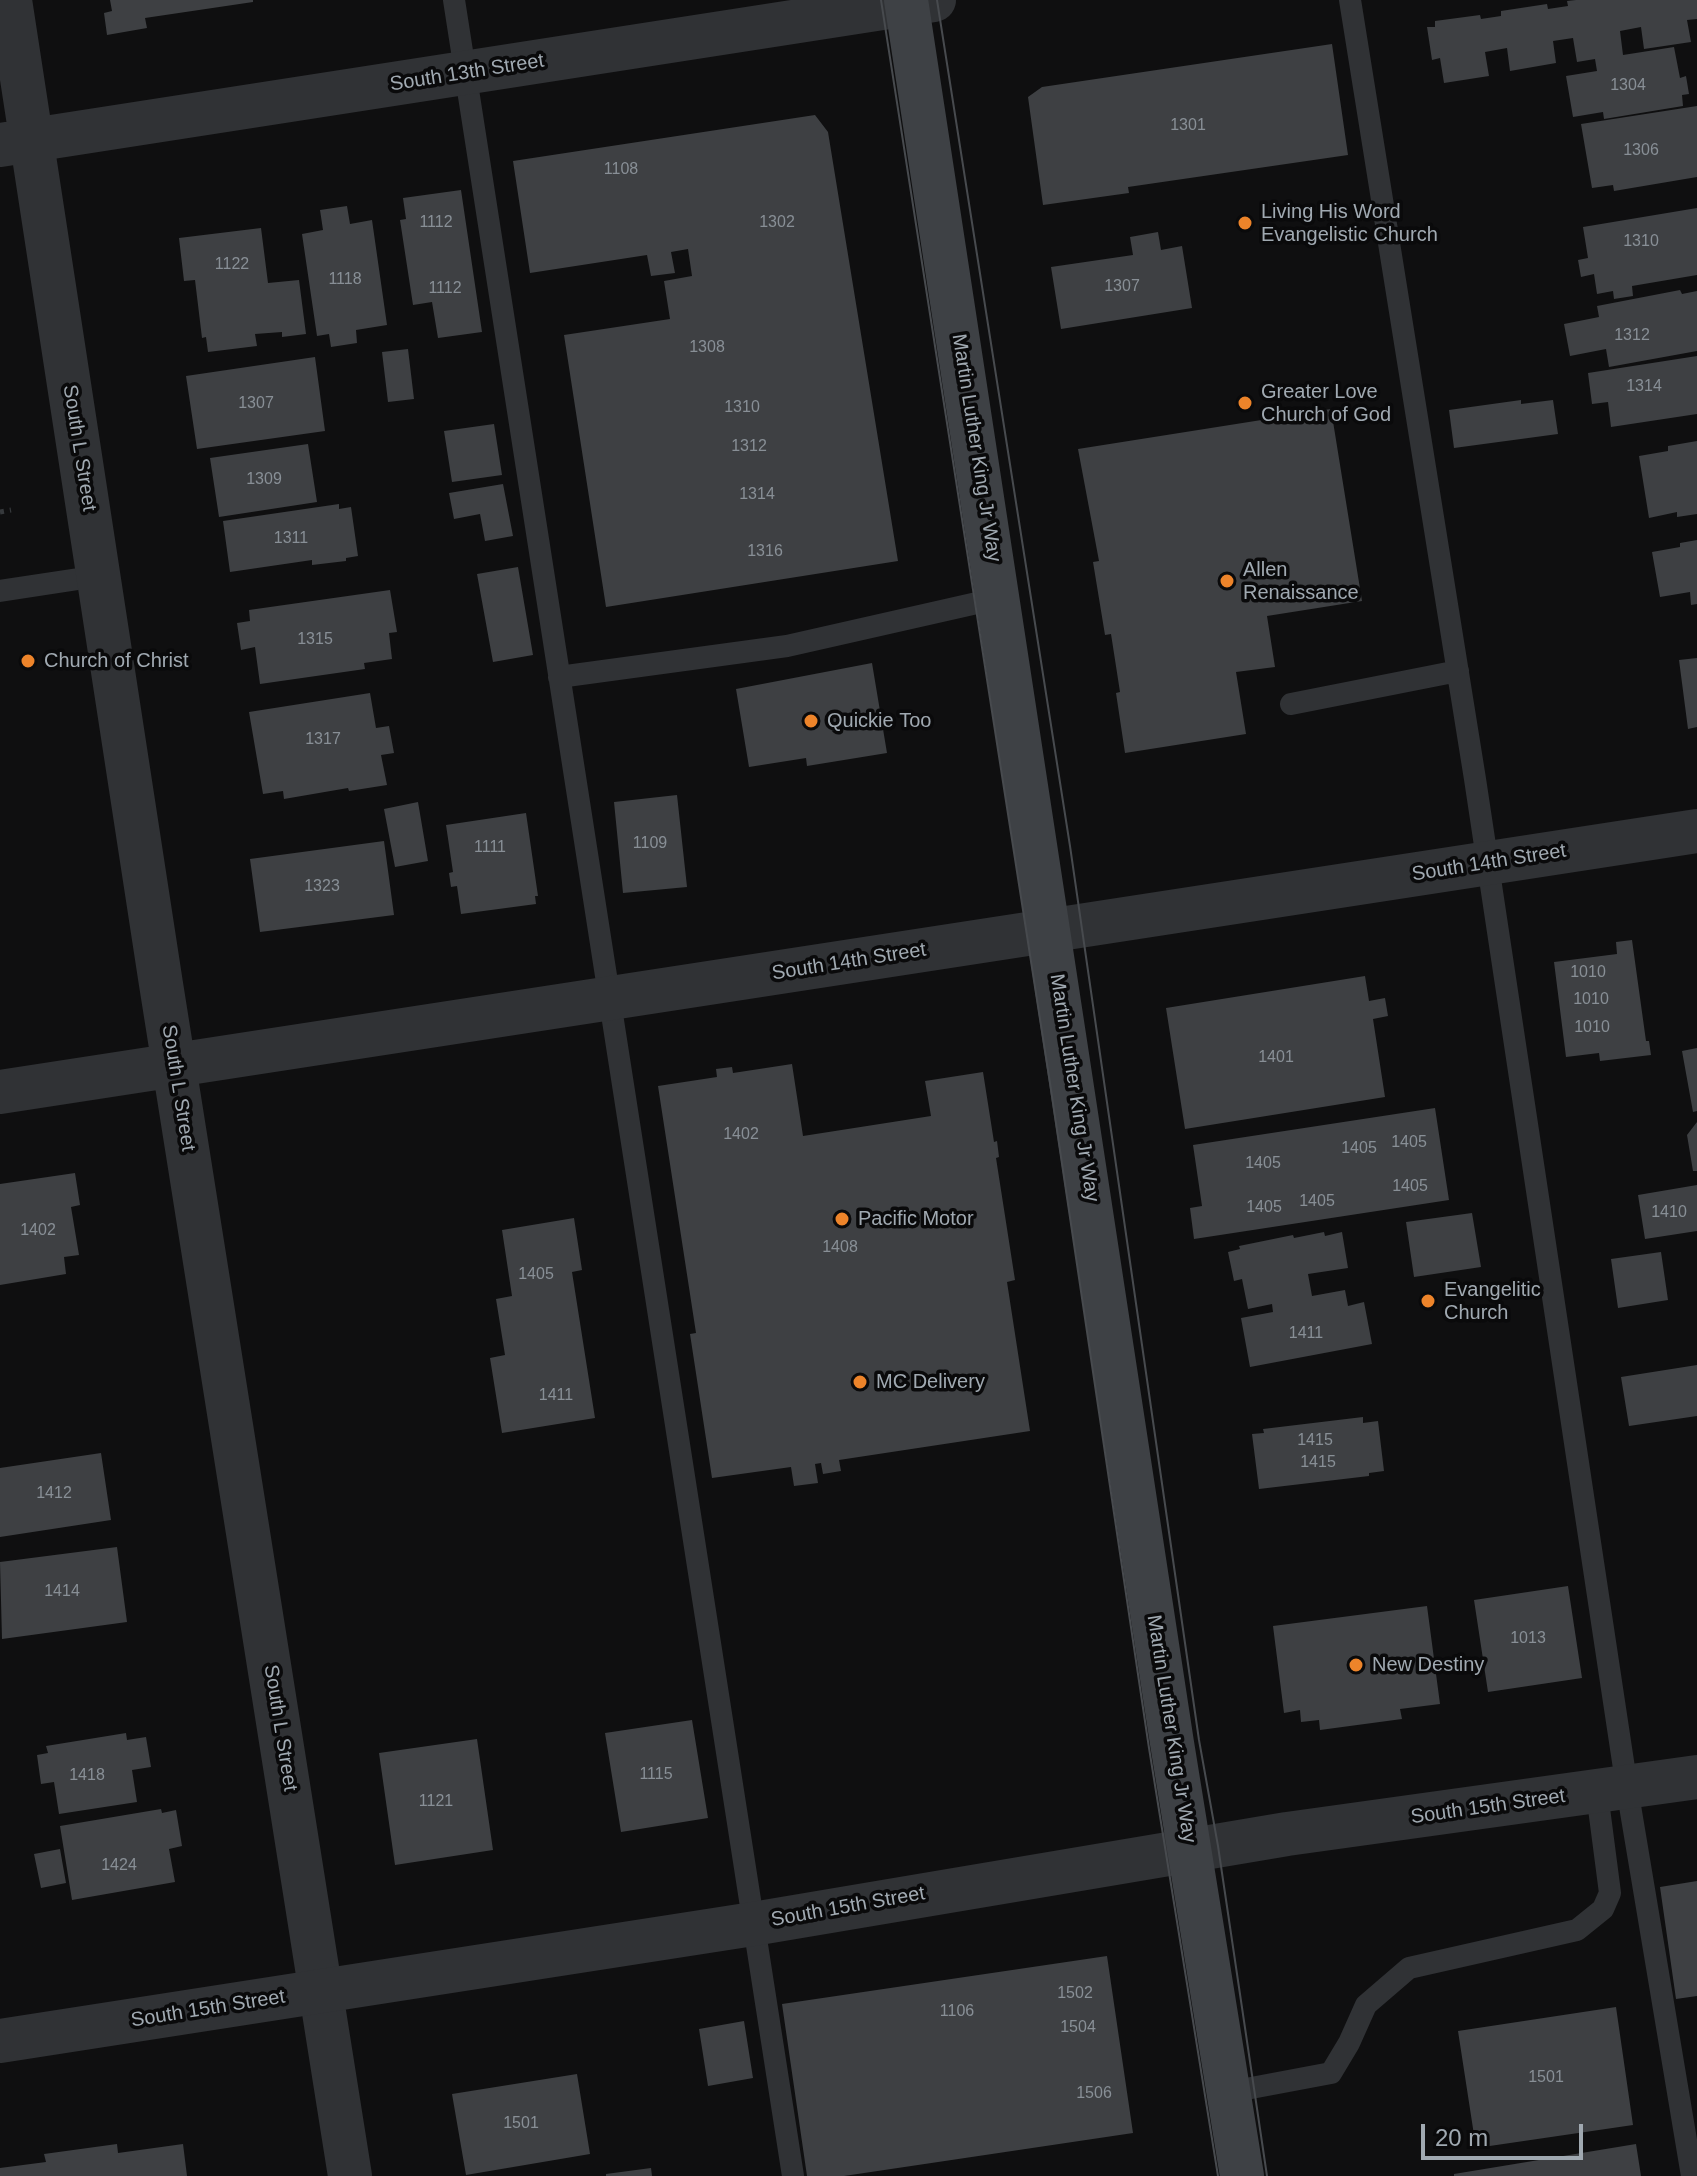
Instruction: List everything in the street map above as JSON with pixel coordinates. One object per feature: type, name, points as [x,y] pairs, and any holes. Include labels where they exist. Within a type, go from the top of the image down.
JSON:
[{"type":"main road","name":"Martin Luther King Jr Way","points":[[916,1],[999,598],[1242,2176]]},
{"type":"street","name":"South L Street","points":[[10,0],[16,143],[98,576],[350,2176]]},
{"type":"street","name":"South 13th Street","points":[[16,143],[916,1]]},
{"type":"street","name":"South 14th Street","points":[[0,1092],[1697,831]]},
{"type":"street","name":"South 15th Street","points":[[0,2041],[753,1924],[1287,1834],[1697,1777]]},
{"type":"lane","points":[[454,0],[793,2176]]},
{"type":"lane","points":[[1350,0],[1488,863],[1612,1790],[1692,2176]]},
{"type":"lane","points":[[0,591],[98,576]]},
{"type":"lane","points":[[559,677],[787,646],[999,598]]},
{"type":"lane","points":[[1291,704],[1458,671]]},
{"type":"lane","points":[[1230,2092],[1331,2073],[1366,2005],[1409,1968],[1577,1930],[1603,1909],[1610,1893],[1612,1790]]},
{"type":"path","points":[[0,512],[11,510]]},
{"type":"building","points":[[110,0],[253,2],[145,18],[147,28],[107,35],[104,13],[112,11]]},
{"type":"building","points":[[1697,0],[1697,19],[1687,20],[1691,42],[1644,49],[1641,27],[1620,31],[1623,55],[1674,47],[1680,78],[1686,76],[1689,94],[1682,95],[1683,106],[1604,119],[1603,112],[1573,117],[1566,76],[1597,71],[1595,59],[1577,62],[1573,38],[1553,41],[1556,63],[1510,71],[1507,48],[1485,52],[1489,76],[1444,83],[1440,58],[1432,60],[1427,27],[1435,27],[1435,21],[1480,15],[1481,19],[1501,16],[1501,11],[1547,4],[1548,9],[1568,6],[1567,1]]},
{"type":"building","points":[[1332,44],[1348,155],[1128,187],[1129,193],[1043,205],[1028,97],[1042,87]]},
{"type":"building","points":[[1697,106],[1697,177],[1614,191],[1613,185],[1592,188],[1581,124]]},
{"type":"building","points":[[815,115],[828,132],[898,561],[606,607],[564,335],[670,319],[664,281],[692,276],[688,249],[671,252],[675,273],[651,276],[647,255],[530,273],[513,161]]},
{"type":"building","points":[[461,190],[482,332],[438,338],[432,302],[413,305],[400,220],[406,219],[403,198]]},
{"type":"building","points":[[347,206],[350,224],[372,220],[387,325],[356,330],[357,343],[331,347],[329,334],[317,336],[302,234],[323,230],[320,210]]},
{"type":"building","points":[[1697,208],[1697,275],[1632,286],[1633,296],[1614,299],[1613,291],[1597,294],[1594,274],[1581,277],[1578,260],[1588,258],[1583,227]]},
{"type":"building","points":[[261,228],[268,283],[299,280],[306,334],[282,337],[282,332],[255,334],[257,346],[208,352],[206,337],[202,338],[195,280],[184,281],[179,238]]},
{"type":"building","points":[[1158,232],[1161,250],[1182,246],[1192,308],[1061,329],[1051,267],[1133,255],[1130,237]]},
{"type":"building","points":[[1680,290],[1682,294],[1697,291],[1697,351],[1609,367],[1606,349],[1570,356],[1564,324],[1599,317],[1597,306]]},
{"type":"building","points":[[408,349],[414,399],[388,402],[382,352]]},
{"type":"building","points":[[1697,356],[1697,414],[1611,427],[1608,402],[1592,404],[1588,373]]},
{"type":"building","points":[[315,357],[325,431],[197,449],[186,376]]},
{"type":"building","points":[[1521,400],[1521,404],[1553,400],[1558,434],[1454,448],[1449,410]]},
{"type":"building","name":"Allen Renaissance","points":[[1331,409],[1362,601],[1267,616],[1275,667],[1236,672],[1246,734],[1125,753],[1116,693],[1120,692],[1111,634],[1105,635],[1093,562],[1099,561],[1078,449]]},
{"type":"building","points":[[494,424],[502,475],[452,482],[444,431]]},
{"type":"building","points":[[1697,441],[1697,514],[1677,517],[1677,512],[1649,518],[1639,456],[1668,451],[1668,446]]},
{"type":"building","points":[[308,444],[317,502],[219,517],[210,458]]},
{"type":"building","points":[[503,484],[513,536],[485,541],[480,514],[454,519],[449,493]]},
{"type":"building","points":[[339,504],[339,509],[351,507],[358,556],[346,558],[346,561],[312,565],[312,560],[230,572],[223,521]]},
{"type":"building","points":[[1697,540],[1697,604],[1691,605],[1690,592],[1660,597],[1652,552]]},
{"type":"building","points":[[518,567],[533,655],[493,662],[477,574]]},
{"type":"building","points":[[390,590],[397,632],[389,633],[392,659],[364,663],[365,669],[260,684],[255,647],[241,650],[237,623],[250,621],[249,610]]},
{"type":"building","points":[[1697,658],[1697,727],[1688,729],[1679,660]]},
{"type":"building","name":"Quickie Too","points":[[872,663],[887,753],[807,766],[806,758],[749,767],[736,689]]},
{"type":"building","points":[[370,693],[376,728],[389,726],[394,753],[381,755],[387,785],[284,799],[283,791],[263,794],[249,712]]},
{"type":"building","points":[[677,795],[687,887],[623,893],[614,802]]},
{"type":"building","points":[[418,802],[428,861],[395,867],[384,809]]},
{"type":"building","points":[[526,813],[538,896],[535,896],[536,904],[461,914],[457,886],[451,887],[449,873],[453,872],[446,825]]},
{"type":"building","points":[[384,841],[394,915],[260,932],[250,859]]},
{"type":"building","points":[[1632,940],[1646,1041],[1649,1041],[1651,1055],[1600,1061],[1599,1053],[1566,1057],[1554,962],[1617,954],[1616,942]]},
{"type":"building","points":[[1365,976],[1369,1001],[1385,998],[1388,1016],[1373,1019],[1385,1097],[1185,1129],[1166,1008]]},
{"type":"building","points":[[1697,1048],[1697,1111],[1693,1112],[1682,1051]]},
{"type":"building","points":[[792,1064],[803,1136],[931,1116],[925,1081],[983,1072],[994,1142],[997,1141],[999,1157],[996,1158],[1015,1280],[1007,1282],[1030,1431],[839,1460],[841,1471],[823,1474],[821,1463],[815,1464],[818,1483],[794,1486],[791,1467],[712,1478],[690,1334],[696,1333],[658,1086],[717,1077],[716,1069],[732,1067],[733,1073]]},
{"type":"building","points":[[1435,1108],[1449,1200],[1194,1239],[1190,1208],[1202,1206],[1193,1145]]},
{"type":"building","points":[[1697,1122],[1697,1171],[1693,1171],[1687,1135]]},
{"type":"building","points":[[75,1173],[80,1205],[71,1207],[79,1255],[64,1257],[66,1274],[0,1285],[0,1184]]},
{"type":"building","points":[[1697,1185],[1697,1231],[1645,1239],[1638,1195]]},
{"type":"building","points":[[1472,1213],[1481,1267],[1414,1277],[1406,1222]]},
{"type":"building","points":[[574,1218],[582,1270],[572,1272],[595,1418],[502,1433],[490,1358],[505,1355],[496,1299],[512,1296],[502,1230]]},
{"type":"building","points":[[1324,1232],[1325,1236],[1342,1232],[1348,1268],[1308,1274],[1312,1296],[1345,1290],[1348,1306],[1364,1302],[1372,1344],[1250,1367],[1241,1318],[1273,1312],[1272,1304],[1248,1309],[1242,1279],[1234,1281],[1228,1252],[1240,1249],[1239,1246]]},
{"type":"building","points":[[1661,1252],[1668,1300],[1618,1308],[1611,1259]]},
{"type":"building","points":[[1697,1365],[1697,1416],[1629,1426],[1621,1377]]},
{"type":"building","points":[[1363,1417],[1363,1423],[1378,1421],[1384,1471],[1369,1473],[1369,1476],[1259,1489],[1252,1434],[1264,1433],[1263,1429]]},
{"type":"building","points":[[101,1453],[111,1520],[0,1537],[0,1468]]},
{"type":"building","points":[[117,1547],[127,1622],[2,1639],[0,1562]]},
{"type":"building","points":[[1568,1586],[1582,1678],[1488,1692],[1474,1600]]},
{"type":"building","name":"New Destiny","points":[[1427,1606],[1440,1704],[1400,1709],[1402,1719],[1320,1730],[1319,1720],[1301,1722],[1300,1710],[1284,1713],[1273,1626]]},
{"type":"building","points":[[692,1720],[708,1818],[621,1832],[605,1733]]},
{"type":"building","points":[[126,1733],[127,1740],[146,1737],[151,1767],[132,1770],[137,1802],[59,1814],[54,1782],[41,1784],[37,1755],[48,1753],[46,1746]]},
{"type":"building","points":[[477,1739],[493,1850],[395,1865],[379,1753]]},
{"type":"building","points":[[161,1809],[162,1813],[176,1810],[182,1846],[169,1849],[175,1882],[72,1900],[60,1826]]},
{"type":"building","points":[[60,1849],[66,1883],[41,1888],[34,1854]]},
{"type":"building","points":[[1697,1881],[1697,1996],[1676,1999],[1660,1887]]},
{"type":"building","points":[[1107,1956],[1133,2133],[844,2176],[807,2176],[782,2004]]},
{"type":"building","points":[[1616,2007],[1633,2125],[1476,2148],[1458,2031]]},
{"type":"building","points":[[744,2021],[753,2078],[708,2086],[699,2029]]},
{"type":"building","points":[[577,2074],[590,2154],[466,2175],[452,2094]]},
{"type":"building","points":[[117,2144],[118,2153],[183,2144],[187,2176],[0,2176],[0,2168],[46,2162],[44,2154]]},
{"type":"building","points":[[1636,2144],[1641,2176],[1454,2176],[1454,2174]]},
{"type":"building","points":[[651,2168],[652,2176],[606,2176],[606,2174]]},
{"type":"tram line","points":[[881,0],[1050,1083],[1149,1748],[1218,2176]]},
{"type":"tram line","points":[[937,0],[1070,846],[1199,1740],[1218,1846],[1267,2176]]},
{"type":"place","name":"Living His Word Evangelistic Church","points":[[1245,223]]},
{"type":"place","name":"Greater Love Church of God","points":[[1245,403]]},
{"type":"place","name":"Allen Renaissance","points":[[1227,581]]},
{"type":"place","name":"Church of Christ","points":[[28,661]]},
{"type":"place","name":"Quickie Too","points":[[811,721]]},
{"type":"place","name":"Pacific Motor","points":[[842,1219]]},
{"type":"place","name":"Evangelitic Church","points":[[1428,1301]]},
{"type":"place","name":"MC Delivery","points":[[860,1382]]},
{"type":"place","name":"New Destiny","points":[[1356,1665]]}]
